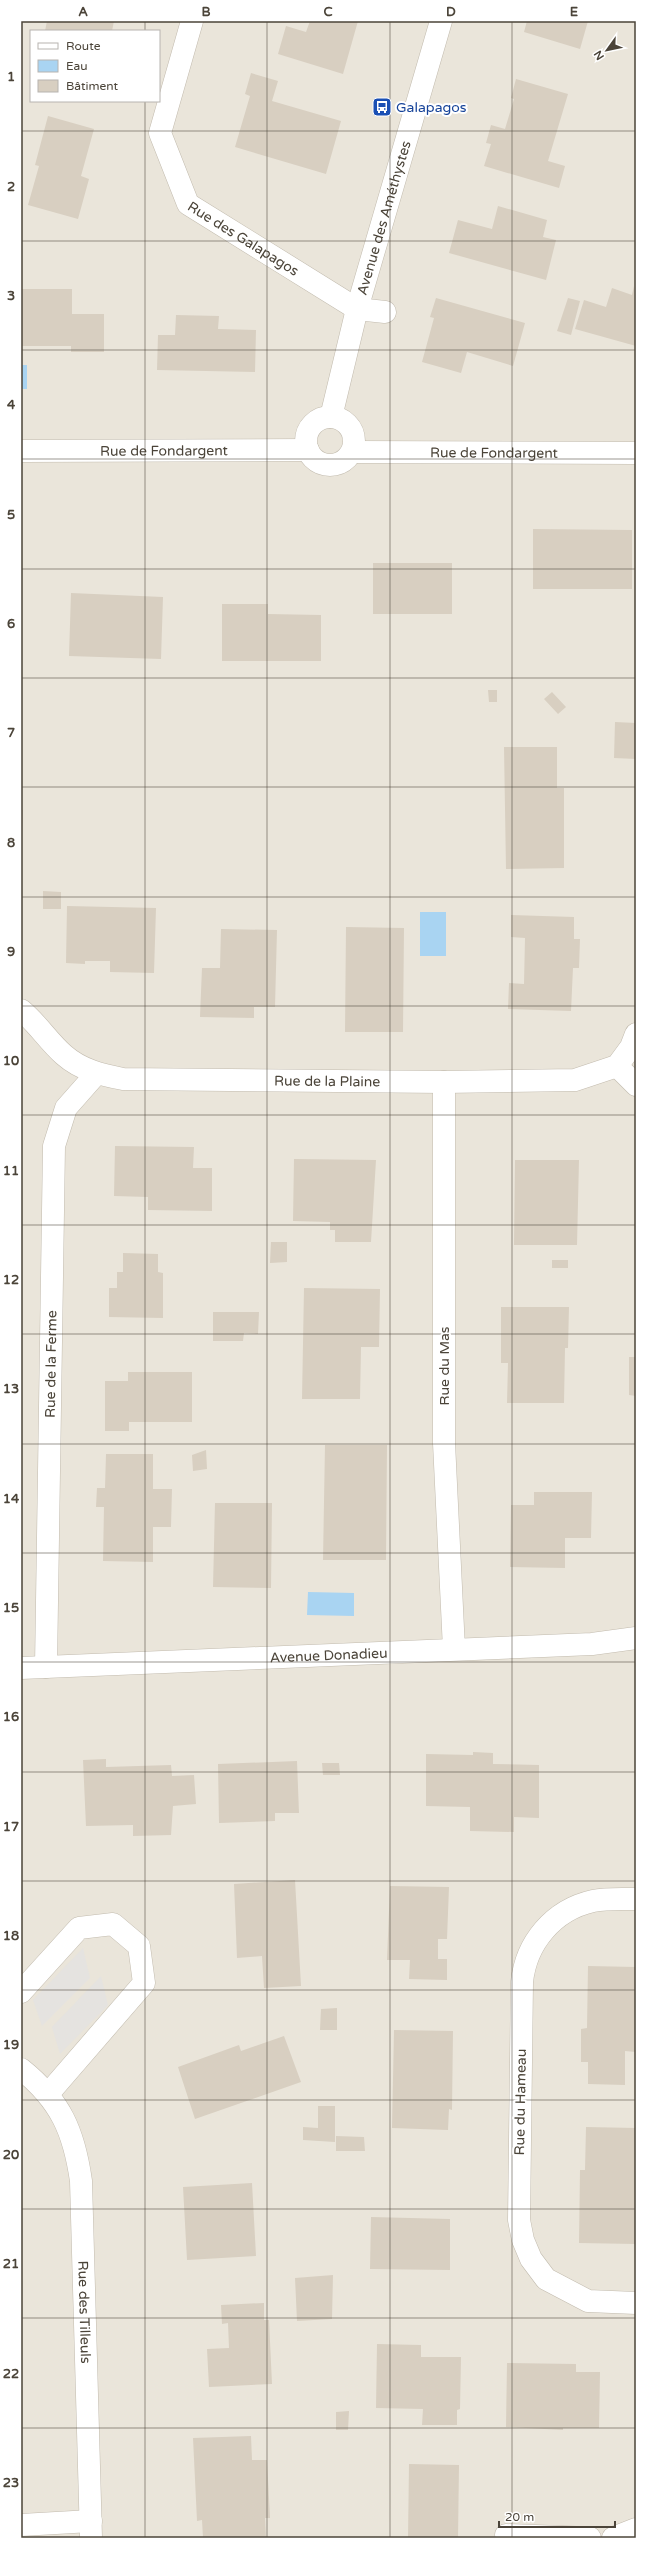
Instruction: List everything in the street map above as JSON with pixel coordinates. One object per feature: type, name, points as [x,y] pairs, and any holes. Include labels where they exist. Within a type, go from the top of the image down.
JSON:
[{"type":"street","name":"Rue des Galapagos","points":[[192,21],[160,133],[188,204],[357,309],[385,312]]},
{"type":"street","name":"Avenue des Améthystes","points":[[331,417],[357,309],[441,21]]},
{"type":"street","points":[[331,417],[341,419],[348,425],[355,442],[353,452],[339,464],[329,466],[320,464],[308,450],[306,440],[311,427],[322,418],[331,417]]},
{"type":"street","name":"Rue de Fondargent","points":[[21,451],[308,450]]},
{"type":"street","name":"Rue de Fondargent","points":[[353,452],[636,452]]},
{"type":"street","name":"Rue de la Plaine","points":[[21,1010],[37,1023],[64,1056],[96,1074],[123,1079],[444,1082],[575,1080],[617,1066]]},
{"type":"street","points":[[636,1034],[631,1047],[617,1066],[636,1085]]},
{"type":"street","name":"Rue de la Ferme","points":[[46,1667],[54,1146],[66,1108],[96,1074]]},
{"type":"street","name":"Rue du Mas","points":[[444,1082],[444,1443],[454,1649]]},
{"type":"street","name":"Avenue Donadieu","points":[[21,1668],[592,1644],[636,1638]]},
{"type":"street","name":"Rue du Hameau","points":[[636,1899],[594,1901],[569,1910],[549,1925],[534,1942],[524,1962],[522,1982],[519,2220],[523,2240],[531,2259],[546,2279],[588,2301],[636,2303]]},
{"type":"street","points":[[21,1992],[79,1928],[113,1924],[139,1946],[144,1982],[48,2094]]},
{"type":"street","name":"Rue des Tilleuls","points":[[21,2069],[48,2094],[63,2117],[76,2147],[81,2181],[91,2530]]},
{"type":"street","points":[[21,2524],[91,2530]]},
{"type":"street","points":[[613,2538],[636,2529]]},
{"type":"street","points":[[506,2535],[590,2538]]},
{"type":"shaded area","points":[[21,21],[636,21],[636,2538],[21,2538]]},
{"type":"shaded area","points":[[83,1948],[90,1978],[42,2026],[33,2000]]},
{"type":"shaded area","points":[[101,1976],[108,2005],[60,2054],[52,2027]]},
{"type":"water","points":[[21,365],[27,365],[27,389],[21,389]]},
{"type":"water","points":[[420,912],[446,912],[446,956],[420,956]]},
{"type":"water","points":[[308,1592],[354,1593],[354,1616],[307,1615]]},
{"type":"building","points":[[47,21],[114,21],[112,30],[45,30]]},
{"type":"building","points":[[310,21],[358,21],[343,74],[278,54],[286,26],[306,32]]},
{"type":"building","points":[[527,21],[588,21],[580,49],[524,32]]},
{"type":"building","points":[[251,73],[278,81],[272,101],[341,121],[326,174],[235,147],[250,96],[245,94]]},
{"type":"building","points":[[516,79],[568,94],[548,161],[565,166],[559,188],[484,166],[491,144],[486,143],[491,125],[505,129],[514,99],[511,98]]},
{"type":"building","points":[[48,116],[94,129],[81,176],[89,179],[78,219],[28,205],[39,166],[35,165]]},
{"type":"building","points":[[498,206],[547,220],[543,237],[556,240],[546,280],[449,253],[458,220],[492,229]]},
{"type":"building","points":[[634,286],[636,346],[575,329],[584,300],[606,307],[612,288],[632,295]]},
{"type":"building","points":[[21,289],[72,289],[72,314],[104,314],[104,352],[71,352],[71,346],[21,346]]},
{"type":"building","points":[[436,298],[525,323],[513,366],[467,352],[461,373],[422,362],[434,318],[430,317]]},
{"type":"building","points":[[568,298],[580,301],[571,335],[557,331]]},
{"type":"building","points":[[176,315],[219,316],[218,329],[256,330],[255,372],[157,370],[158,335],[175,335]]},
{"type":"building","points":[[533,529],[632,530],[632,589],[533,589]]},
{"type":"building","points":[[373,563],[452,563],[452,614],[373,614]]},
{"type":"building","points":[[71,593],[163,597],[161,659],[69,656]]},
{"type":"building","points":[[222,604],[268,604],[268,614],[321,615],[321,661],[222,661]]},
{"type":"building","points":[[488,690],[497,690],[497,702],[489,702]]},
{"type":"building","points":[[552,692],[566,707],[558,714],[544,699]]},
{"type":"building","points":[[615,722],[636,723],[636,759],[614,758]]},
{"type":"building","points":[[504,747],[557,747],[557,788],[564,788],[564,868],[506,869]]},
{"type":"building","points":[[21,810],[23,810],[22,832],[21,832]]},
{"type":"building","points":[[43,891],[61,892],[61,909],[43,909]]},
{"type":"building","points":[[67,906],[156,908],[154,973],[110,972],[110,961],[85,961],[85,964],[66,963]]},
{"type":"building","points":[[511,915],[574,917],[574,939],[580,939],[579,968],[573,968],[571,1011],[508,1009],[509,983],[524,984],[525,938],[511,937]]},
{"type":"building","points":[[346,927],[404,928],[403,1032],[345,1032]]},
{"type":"building","points":[[221,929],[277,930],[275,1007],[254,1007],[254,1018],[200,1017],[202,968],[220,968]]},
{"type":"building","points":[[115,1146],[194,1147],[193,1168],[212,1168],[212,1211],[148,1210],[148,1197],[114,1196]]},
{"type":"building","points":[[294,1159],[376,1160],[371,1242],[335,1242],[335,1230],[330,1230],[330,1222],[293,1221]]},
{"type":"building","points":[[515,1160],[579,1160],[577,1245],[514,1245]]},
{"type":"building","points":[[271,1242],[287,1242],[287,1262],[270,1263]]},
{"type":"building","points":[[123,1253],[158,1254],[158,1272],[163,1273],[163,1318],[109,1317],[109,1288],[117,1288],[117,1272],[123,1272]]},
{"type":"building","points":[[552,1260],[568,1260],[568,1268],[552,1268]]},
{"type":"building","points":[[304,1288],[380,1289],[379,1347],[361,1347],[360,1399],[302,1399]]},
{"type":"building","points":[[501,1307],[569,1307],[568,1348],[565,1348],[564,1403],[507,1403],[508,1363],[501,1363]]},
{"type":"building","points":[[213,1312],[259,1312],[258,1334],[244,1333],[243,1341],[213,1341]]},
{"type":"building","points":[[629,1357],[636,1357],[636,1396],[629,1395]]},
{"type":"building","points":[[128,1372],[192,1372],[192,1422],[129,1422],[129,1431],[105,1431],[105,1381],[128,1381]]},
{"type":"building","points":[[325,1445],[387,1445],[386,1560],[323,1560]]},
{"type":"building","points":[[206,1450],[207,1469],[193,1471],[192,1455]]},
{"type":"building","points":[[106,1454],[153,1454],[153,1489],[172,1489],[171,1527],[153,1527],[153,1562],[103,1561],[104,1507],[96,1507],[97,1488],[105,1488]]},
{"type":"building","points":[[534,1492],[592,1492],[591,1538],[565,1538],[565,1568],[510,1567],[511,1505],[534,1505]]},
{"type":"building","points":[[215,1503],[272,1503],[271,1588],[213,1587]]},
{"type":"building","points":[[473,1752],[493,1753],[493,1764],[539,1765],[539,1818],[514,1817],[514,1832],[470,1831],[470,1807],[426,1806],[426,1754],[473,1755]]},
{"type":"building","points":[[106,1759],[106,1767],[171,1765],[172,1776],[194,1775],[196,1804],[173,1806],[171,1835],[133,1836],[133,1825],[86,1826],[83,1760]]},
{"type":"building","points":[[297,1761],[299,1813],[275,1813],[275,1821],[219,1823],[218,1764]]},
{"type":"building","points":[[322,1763],[339,1763],[340,1775],[323,1775]]},
{"type":"building","points":[[295,1880],[301,1986],[264,1988],[262,1956],[237,1958],[234,1884]]},
{"type":"building","points":[[390,1886],[449,1887],[447,1939],[438,1939],[438,1959],[447,1959],[447,1980],[409,1979],[410,1960],[387,1960]]},
{"type":"building","points":[[588,1966],[636,1967],[636,2052],[625,2051],[625,2085],[588,2084],[588,2062],[581,2062],[581,2029],[587,2028]]},
{"type":"building","points":[[337,2008],[337,2030],[320,2030],[321,2009]]},
{"type":"building","points":[[394,2030],[453,2031],[452,2110],[449,2109],[448,2130],[392,2128]]},
{"type":"building","points":[[284,2036],[301,2082],[195,2119],[178,2067],[239,2045],[241,2051]]},
{"type":"building","points":[[318,2106],[335,2106],[335,2142],[303,2140],[303,2127],[318,2128]]},
{"type":"building","points":[[586,2127],[636,2128],[636,2244],[579,2243],[580,2170],[585,2170]]},
{"type":"building","points":[[336,2136],[364,2137],[365,2151],[336,2151]]},
{"type":"building","points":[[252,2183],[256,2256],[187,2260],[183,2187]]},
{"type":"building","points":[[371,2217],[450,2219],[450,2270],[370,2269]]},
{"type":"building","points":[[333,2275],[332,2319],[297,2321],[295,2278]]},
{"type":"building","points":[[264,2303],[264,2320],[269,2320],[272,2384],[209,2387],[207,2349],[229,2348],[228,2323],[222,2324],[221,2305]]},
{"type":"building","points":[[377,2344],[421,2345],[421,2357],[461,2357],[460,2409],[457,2410],[457,2425],[422,2425],[423,2409],[376,2408]]},
{"type":"building","points":[[507,2363],[576,2364],[576,2372],[600,2372],[599,2428],[563,2428],[563,2430],[506,2427]]},
{"type":"building","points":[[349,2411],[348,2430],[336,2430],[336,2412]]},
{"type":"building","points":[[251,2436],[252,2460],[267,2460],[270,2518],[265,2518],[266,2538],[203,2538],[202,2520],[197,2521],[193,2438]]},
{"type":"building","points":[[409,2464],[459,2465],[458,2538],[408,2538]]},
{"type":"place","name":"Galapagos","points":[[382,107]]}]
